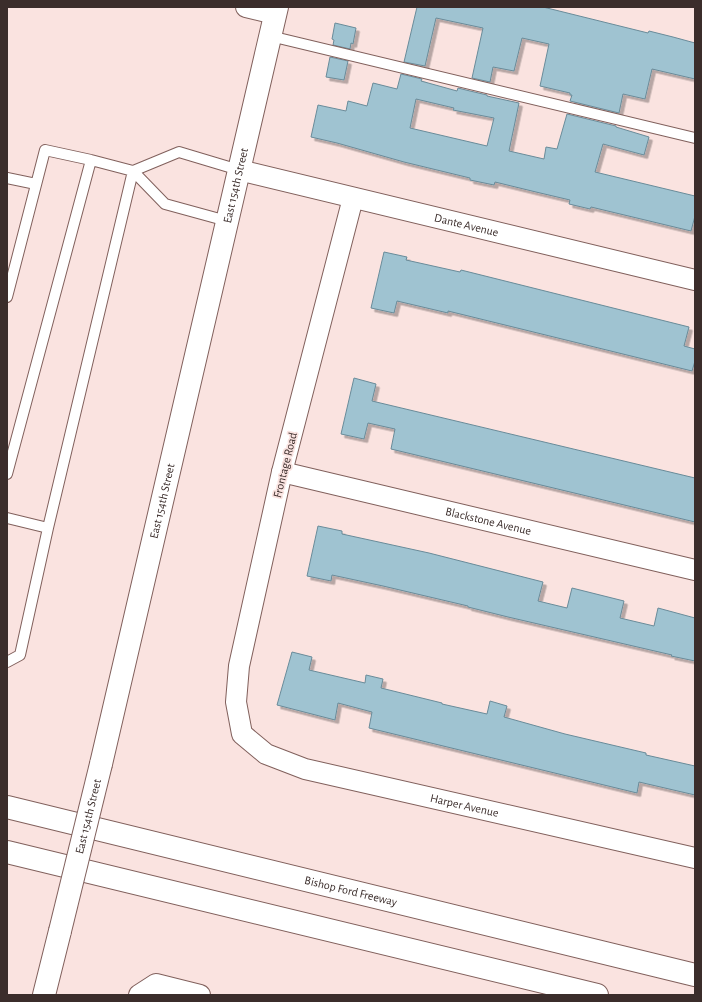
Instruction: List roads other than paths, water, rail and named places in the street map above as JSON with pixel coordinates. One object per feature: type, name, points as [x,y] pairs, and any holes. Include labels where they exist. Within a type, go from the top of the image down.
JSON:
[{"type":"main road","name":"East 154th Street","points":[[44,995],[101,764],[276,11]]},
{"type":"main road","name":"Bishop Ford Freeway","points":[[7,807],[695,975]]},
{"type":"main road","points":[[7,852],[597,995]]},
{"type":"street","points":[[246,7],[276,11]]},
{"type":"street","name":"Dante Avenue","points":[[239,170],[695,280]]},
{"type":"street","name":"Frontage Road","points":[[242,734],[236,702],[239,666],[282,472],[353,198]]},
{"type":"street","name":"Blackstone Avenue","points":[[282,472],[695,570]]},
{"type":"street","name":"Harper Avenue","points":[[242,734],[266,754],[305,769],[695,858]]},
{"type":"street","points":[[139,995],[156,984],[200,995]]},
{"type":"lane","points":[[270,36],[695,138]]},
{"type":"lane","points":[[7,297],[45,150],[133,171],[165,204],[227,220]]},
{"type":"lane","points":[[133,171],[179,152],[239,170]]},
{"type":"lane","points":[[7,474],[91,160]]},
{"type":"lane","points":[[7,662],[20,655],[48,528],[133,171]]},
{"type":"lane","points":[[7,178],[36,184]]},
{"type":"lane","points":[[7,518],[48,528]]}]
